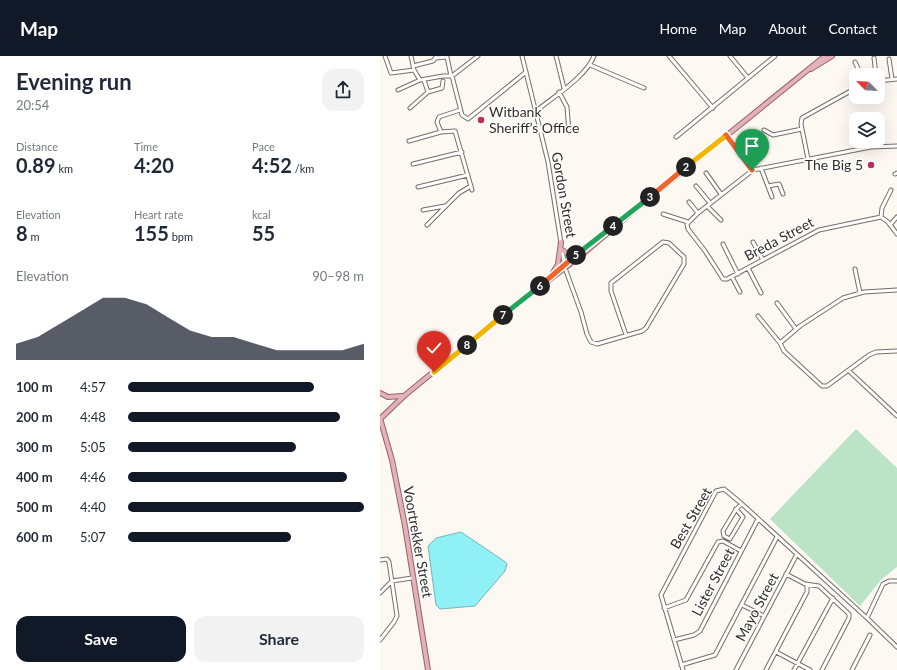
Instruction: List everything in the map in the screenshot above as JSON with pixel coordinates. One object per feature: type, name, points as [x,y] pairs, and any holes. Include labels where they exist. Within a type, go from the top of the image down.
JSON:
[{"type":"main road","points":[[380,418],[404,396],[825,56]]},
{"type":"main road","points":[[804,73],[832,56]]},
{"type":"main road","points":[[565,267],[577,254],[630,214]]},
{"type":"main road","points":[[547,280],[558,264],[561,242]]},
{"type":"main road","points":[[562,250],[571,255],[577,254]]},
{"type":"main road","points":[[380,393],[388,398],[404,396]]},
{"type":"main road","name":"Voortrekker Street","points":[[380,418],[392,460],[405,526],[412,578],[428,670]]},
{"type":"street","points":[[385,56],[391,73],[414,68],[433,61],[436,57],[447,57],[460,110],[464,117],[469,118],[526,72]]},
{"type":"street","points":[[411,56],[414,68],[428,92]]},
{"type":"street","points":[[398,90],[422,80],[452,76],[478,56]]},
{"type":"street","name":"Gordon Street","points":[[522,56],[548,162],[565,267],[587,334],[594,344],[602,343],[626,335]]},
{"type":"street","points":[[556,56],[564,88]]},
{"type":"street","points":[[535,112],[590,65],[594,56]]},
{"type":"street","points":[[669,56],[713,108]]},
{"type":"street","points":[[730,56],[748,78]]},
{"type":"street","points":[[676,137],[775,56]]},
{"type":"street","points":[[874,58],[875,68]]},
{"type":"street","points":[[889,59],[892,79]]},
{"type":"street","points":[[855,62],[858,68]]},
{"type":"street","points":[[590,65],[644,88]]},
{"type":"street","points":[[885,80],[897,79]]},
{"type":"street","points":[[410,108],[428,92],[442,88],[443,81]]},
{"type":"street","points":[[558,92],[567,107],[569,132]]},
{"type":"street","points":[[808,159],[801,122],[804,116],[849,92]]},
{"type":"street","points":[[441,132],[438,122],[439,117],[460,110]]},
{"type":"street","points":[[764,130],[773,135],[802,129]]},
{"type":"street","points":[[409,141],[441,132],[455,131],[472,190]]},
{"type":"street","points":[[726,135],[752,170]]},
{"type":"street","points":[[740,292],[732,277],[727,279],[721,278],[705,251],[688,229],[688,222],[708,204],[752,170],[871,146],[897,146]]},
{"type":"street","points":[[412,164],[462,152]]},
{"type":"street","points":[[761,168],[772,197]]},
{"type":"street","points":[[706,173],[721,194]]},
{"type":"street","points":[[418,187],[468,175]]},
{"type":"street","points":[[768,186],[779,184],[783,194]]},
{"type":"street","points":[[427,225],[459,193],[471,186]]},
{"type":"street","points":[[696,186],[721,220]]},
{"type":"street","points":[[891,190],[882,208],[881,217],[897,234]]},
{"type":"street","points":[[689,202],[698,213]]},
{"type":"street","points":[[423,210],[445,206]]},
{"type":"street","points":[[663,214],[688,222]]},
{"type":"street","name":"Breda Street","points":[[732,277],[824,228],[881,217]]},
{"type":"street","points":[[890,225],[897,217]]},
{"type":"street","points":[[666,241],[684,257],[684,264],[646,328],[626,335],[611,285],[613,281],[657,245],[666,241]]},
{"type":"street","points":[[753,242],[763,260]]},
{"type":"street","points":[[723,244],[738,274]]},
{"type":"street","points":[[748,268],[761,293]]},
{"type":"street","points":[[855,269],[860,293]]},
{"type":"street","points":[[780,343],[796,329],[836,301],[860,293],[897,290]]},
{"type":"street","points":[[777,303],[796,329]]},
{"type":"street","points":[[758,316],[780,343],[784,351],[822,386],[827,386],[872,354],[897,351]]},
{"type":"street","points":[[849,371],[897,416]]},
{"type":"street","name":"Best Street","points":[[664,608],[661,599],[663,590],[716,491],[724,489],[797,554],[897,647]]},
{"type":"street","points":[[736,510],[743,518],[730,539],[724,536],[723,531],[736,510],[742,504]]},
{"type":"street","name":"Lister Street","points":[[674,640],[696,634],[700,631],[758,519]]},
{"type":"street","points":[[681,665],[715,655],[777,537]]},
{"type":"street","points":[[683,670],[664,608],[686,600],[718,542],[723,541],[741,552]]},
{"type":"street","name":"Mayo Street","points":[[736,670],[797,554]]},
{"type":"street","points":[[380,560],[388,560],[396,619],[380,640]]},
{"type":"street","points":[[786,574],[807,584],[816,584],[848,612],[850,616],[822,670]]},
{"type":"street","points":[[380,593],[392,581],[412,578]]},
{"type":"street","points":[[868,619],[883,584],[897,581]]},
{"type":"street","points":[[766,670],[807,592],[807,584]]},
{"type":"street","points":[[794,670],[832,598]]},
{"type":"street","points":[[742,605],[764,616]]},
{"type":"street","points":[[852,670],[870,636]]},
{"type":"street","points":[[776,652],[810,670]]},
{"type":"green space","points":[[856,429],[897,468],[897,567],[881,580],[860,606],[770,519]]},
{"type":"water","points":[[461,532],[507,564],[505,571],[475,606],[440,609],[436,605],[428,546],[436,538]]},
{"type":"place","name":"Witbank Sheriff’s Office","points":[[481,120]]},
{"type":"place","name":"The Big 5","points":[[871,165]]},
{"type":"route","points":[[434,372],[492,323],[556,274],[564,265],[630,214],[726,135],[741,153],[752,170]]}]
